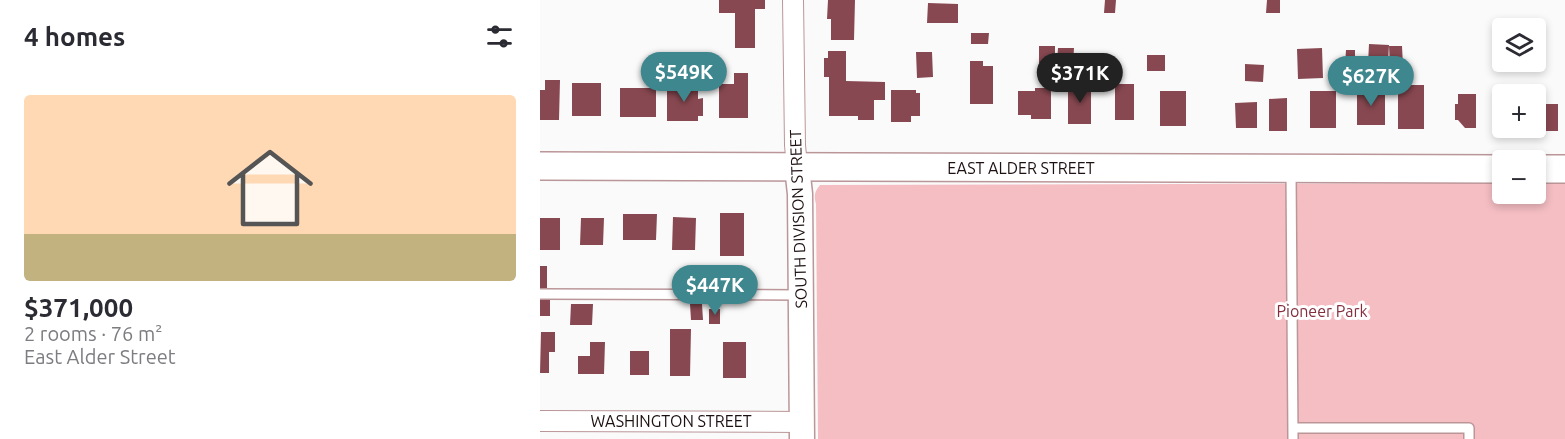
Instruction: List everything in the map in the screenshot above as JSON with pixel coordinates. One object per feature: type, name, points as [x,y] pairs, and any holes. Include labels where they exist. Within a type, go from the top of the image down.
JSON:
[{"type":"main road","name":"EAST ALDER STREET","points":[[540,166],[1492,169]]},
{"type":"main road","points":[[1546,169],[1565,169]]},
{"type":"street","name":"SOUTH DIVISION STREET","points":[[793,0],[795,145],[800,194],[802,430]]},
{"type":"street","name":"WASHINGTON STREET","points":[[540,421],[802,430]]},
{"type":"lane","points":[[1291,169],[1293,439]]},
{"type":"lane","points":[[540,294],[801,295]]},
{"type":"lane","points":[[1293,428],[1469,428],[1469,439]]},
{"type":"green space","name":"Pioneer Park","points":[[1565,182],[1565,439],[818,439],[815,196],[820,185],[1492,183],[1492,204],[1546,204],[1546,183]]},
{"type":"building","points":[[719,0],[765,0],[765,9],[755,9],[755,48],[735,48],[735,13],[719,13]]},
{"type":"building","points":[[828,0],[855,0],[854,40],[831,40],[831,19],[827,19]]},
{"type":"building","points":[[1105,0],[1116,0],[1115,13],[1104,13]]},
{"type":"building","points":[[1267,0],[1280,0],[1280,13],[1266,13]]},
{"type":"building","points":[[928,3],[958,4],[958,23],[927,23]]},
{"type":"building","points":[[971,33],[989,33],[988,44],[971,44]]},
{"type":"building","points":[[1369,44],[1389,45],[1388,63],[1368,63]]},
{"type":"building","points":[[1039,46],[1055,46],[1055,63],[1039,63]]},
{"type":"building","points":[[1389,46],[1402,46],[1403,66],[1390,66]]},
{"type":"building","points":[[1058,48],[1074,48],[1073,64],[1057,63]]},
{"type":"building","points":[[1322,48],[1323,78],[1298,79],[1297,49]]},
{"type":"building","points":[[1346,50],[1355,50],[1355,66],[1345,66]]},
{"type":"building","points":[[828,51],[846,51],[846,81],[885,82],[885,100],[874,100],[874,120],[858,120],[858,116],[829,116],[829,77],[824,77],[824,58],[828,58]]},
{"type":"building","points":[[916,52],[932,52],[933,77],[917,78]]},
{"type":"building","points":[[1147,55],[1165,55],[1165,71],[1147,71]]},
{"type":"building","points":[[970,61],[983,61],[983,66],[993,66],[993,104],[970,104]]},
{"type":"building","points":[[1245,64],[1264,65],[1263,82],[1245,81]]},
{"type":"building","points":[[734,73],[748,73],[748,118],[719,118],[719,84],[734,84]]},
{"type":"building","points":[[545,80],[560,80],[559,120],[540,120],[540,90],[545,90]]},
{"type":"building","points":[[572,83],[601,83],[601,116],[572,116]]},
{"type":"building","points":[[667,84],[698,84],[698,99],[703,98],[703,116],[698,116],[698,121],[667,121]]},
{"type":"building","points":[[1068,84],[1091,84],[1091,124],[1068,124]]},
{"type":"building","points":[[1115,84],[1134,84],[1134,120],[1115,120]]},
{"type":"building","points":[[1398,85],[1424,85],[1424,129],[1398,129]]},
{"type":"building","points":[[620,88],[656,88],[656,117],[620,117]]},
{"type":"building","points":[[1035,88],[1051,88],[1051,119],[1031,119],[1031,115],[1018,115],[1018,91],[1035,91]]},
{"type":"building","points":[[1357,89],[1385,89],[1385,125],[1357,125]]},
{"type":"building","points":[[891,90],[916,90],[916,93],[920,93],[920,116],[911,116],[911,122],[891,122]]},
{"type":"building","points":[[1160,91],[1186,91],[1186,126],[1160,126]]},
{"type":"building","points":[[1310,91],[1336,91],[1336,128],[1310,128]]},
{"type":"building","points":[[1458,94],[1476,94],[1476,128],[1465,128],[1458,120],[1455,120],[1455,104],[1458,104]]},
{"type":"building","points":[[1287,98],[1287,131],[1269,131],[1269,99]]},
{"type":"building","points":[[1257,102],[1257,128],[1236,128],[1235,103]]},
{"type":"building","points":[[1546,104],[1558,104],[1558,131],[1546,131]]},
{"type":"building","points":[[720,213],[744,213],[744,256],[720,256]]},
{"type":"building","points":[[623,214],[657,214],[656,240],[623,240]]},
{"type":"building","points":[[673,217],[696,218],[695,250],[672,250]]},
{"type":"building","points":[[540,218],[560,218],[560,250],[540,250]]},
{"type":"building","points":[[581,218],[604,218],[603,245],[580,245]]},
{"type":"building","points":[[540,266],[547,266],[547,288],[540,288]]},
{"type":"building","points":[[708,266],[745,267],[744,287],[708,286]]},
{"type":"building","points":[[540,300],[550,300],[550,316],[540,316]]},
{"type":"building","points":[[571,304],[593,304],[592,325],[570,325]]},
{"type":"building","points":[[690,304],[702,304],[703,320],[691,320]]},
{"type":"building","points":[[709,309],[720,309],[720,324],[709,324]]},
{"type":"building","points":[[670,329],[691,329],[690,376],[670,376]]},
{"type":"building","points":[[541,332],[555,332],[555,352],[549,352],[549,373],[540,373]]},
{"type":"building","points":[[590,342],[605,342],[604,374],[578,374],[578,356],[590,356]]},
{"type":"building","points":[[723,342],[746,342],[746,378],[723,378]]},
{"type":"building","points":[[630,351],[649,351],[649,375],[630,375]]}]
